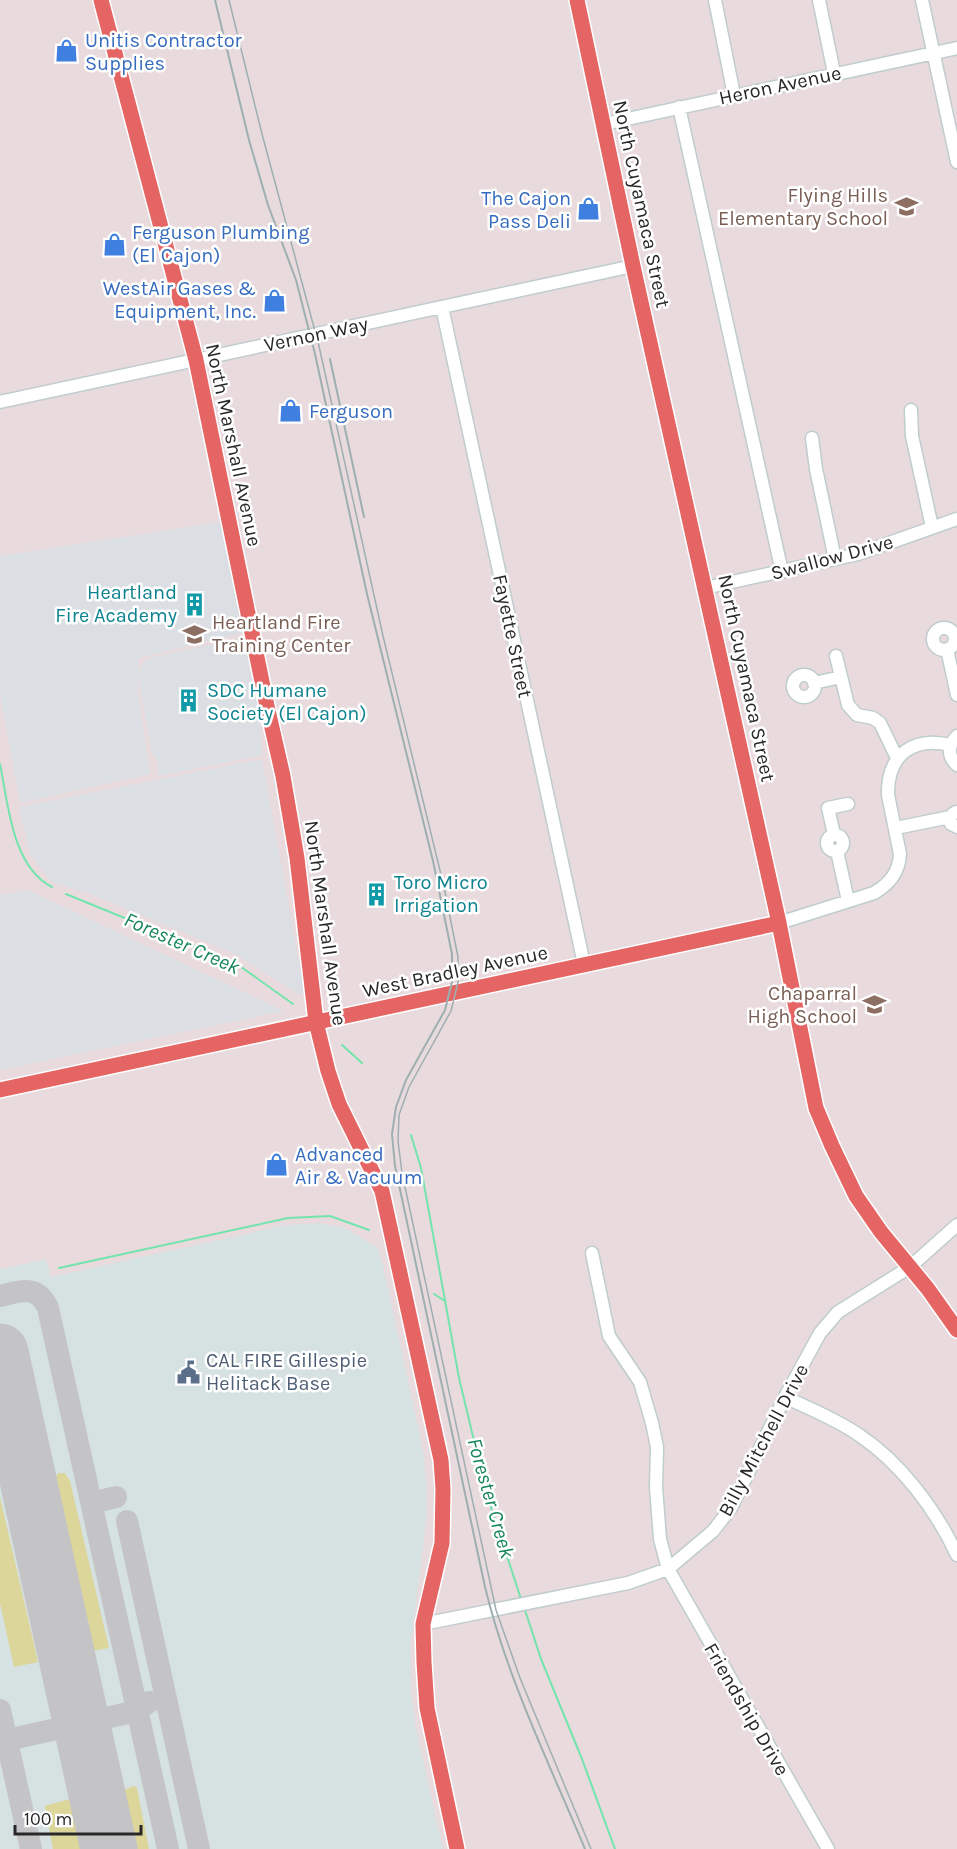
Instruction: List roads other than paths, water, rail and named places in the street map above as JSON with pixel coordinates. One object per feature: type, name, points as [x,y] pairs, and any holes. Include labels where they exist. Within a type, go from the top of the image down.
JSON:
[{"type":"main road","name":"North Marshall Avenue","points":[[101,0],[196,360],[283,776],[297,858],[316,1022],[339,1104],[382,1191],[441,1460],[442,1543],[423,1624],[427,1708],[457,1849]]},
{"type":"main road","name":"North Cuyamaca Street","points":[[577,0],[633,266],[779,922],[816,1108],[856,1196],[957,1330]]},
{"type":"main road","name":"West Bradley Avenue","points":[[0,1090],[779,922]]},
{"type":"street","points":[[715,0],[734,95]]},
{"type":"street","points":[[819,0],[834,73]]},
{"type":"street","points":[[922,0],[957,162]]},
{"type":"street","name":"Heron Avenue","points":[[604,124],[957,48]]},
{"type":"street","points":[[679,107],[782,572]]},
{"type":"street","name":"Vernon Way","points":[[0,402],[633,266]]},
{"type":"street","name":"Fayette Street","points":[[442,306],[584,964]]},
{"type":"street","points":[[911,410],[912,436],[932,528]]},
{"type":"street","points":[[812,438],[816,469],[835,560]]},
{"type":"street","name":"Swallow Drive","points":[[705,588],[858,554],[957,519]]},
{"type":"street","points":[[947,649],[957,695]]},
{"type":"street","points":[[836,656],[848,705],[857,715],[873,718],[880,723],[897,758]]},
{"type":"street","points":[[814,683],[841,677]]},
{"type":"street","points":[[779,922],[874,893],[885,886],[895,874],[900,864],[900,854],[887,785],[891,770],[903,752],[926,742],[954,741],[951,757],[957,765]]},
{"type":"street","points":[[848,804],[828,808],[834,834],[829,837],[827,844],[830,849],[837,851],[848,901]]},
{"type":"street","points":[[896,828],[955,819]]},
{"type":"street","name":"Billy Mitchell Drive","points":[[423,1624],[628,1583],[668,1569],[712,1531],[730,1508],[785,1397],[820,1333],[838,1312],[910,1267],[957,1225]]},
{"type":"street","name":"Friendship Drive","points":[[592,1253],[609,1336],[640,1382],[652,1423],[657,1447],[656,1487],[660,1539],[668,1569],[828,1849]]},
{"type":"street","points":[[785,1397],[835,1420],[861,1436],[894,1465],[919,1492],[948,1535],[957,1555]]},
{"type":"waterway","name":"Forester Creek","points":[[0,764],[9,815],[20,850],[28,865],[39,878],[52,887]]},
{"type":"waterway","name":"Forester Creek","points":[[66,894],[237,964],[293,1004]]},
{"type":"waterway","name":"Forester Creek","points":[[342,1045],[362,1063]]},
{"type":"waterway","name":"Forester Creek","points":[[411,1135],[421,1168],[459,1378],[487,1495],[521,1599]]},
{"type":"waterway","points":[[59,1268],[288,1218],[330,1216],[369,1230]]},
{"type":"waterway","points":[[434,1294],[445,1301]]},
{"type":"waterway","name":"Forester Creek","points":[[524,1607],[541,1659],[582,1759],[615,1849]]},
{"type":"tram line","points":[[229,0],[319,346],[383,636],[444,887],[458,957],[458,982],[451,1011],[409,1087],[399,1115],[398,1141],[402,1173],[496,1610],[520,1678],[591,1849]]},
{"type":"railway","points":[[215,0],[249,140],[268,205],[296,280],[315,354],[367,594],[433,861],[452,954],[452,982],[445,1010],[406,1080],[396,1107],[392,1134],[395,1166],[494,1621],[530,1720],[585,1849]]},
{"type":"railway","points":[[330,359],[364,517]]},
{"type":"place","name":"Unitis Contractor Supplies","points":[[67,51]]},
{"type":"place","name":"Flying Hills Elementary School","points":[[906,206]]},
{"type":"place","name":"The Cajon Pass Deli","points":[[589,209]]},
{"type":"place","name":"Ferguson Plumbing (El Cajon)","points":[[114,244]]},
{"type":"place","name":"WestAir Gases & Equipment, Inc.","points":[[274,300]]},
{"type":"place","name":"Ferguson","points":[[291,411]]},
{"type":"place","name":"Heartland Fire Academy","points":[[195,604]]},
{"type":"place","name":"Heartland Fire Training Center","points":[[194,634]]},
{"type":"place","name":"SDC Humane Society (El Cajon)","points":[[189,701]]},
{"type":"place","name":"Toro Micro Irrigation","points":[[376,894]]},
{"type":"place","name":"Chaparral High School","points":[[875,1004]]},
{"type":"place","name":"Advanced Air & Vacuum","points":[[277,1165]]},
{"type":"place","name":"CAL FIRE Gillespie Helitack Base","points":[[188,1372]]}]
